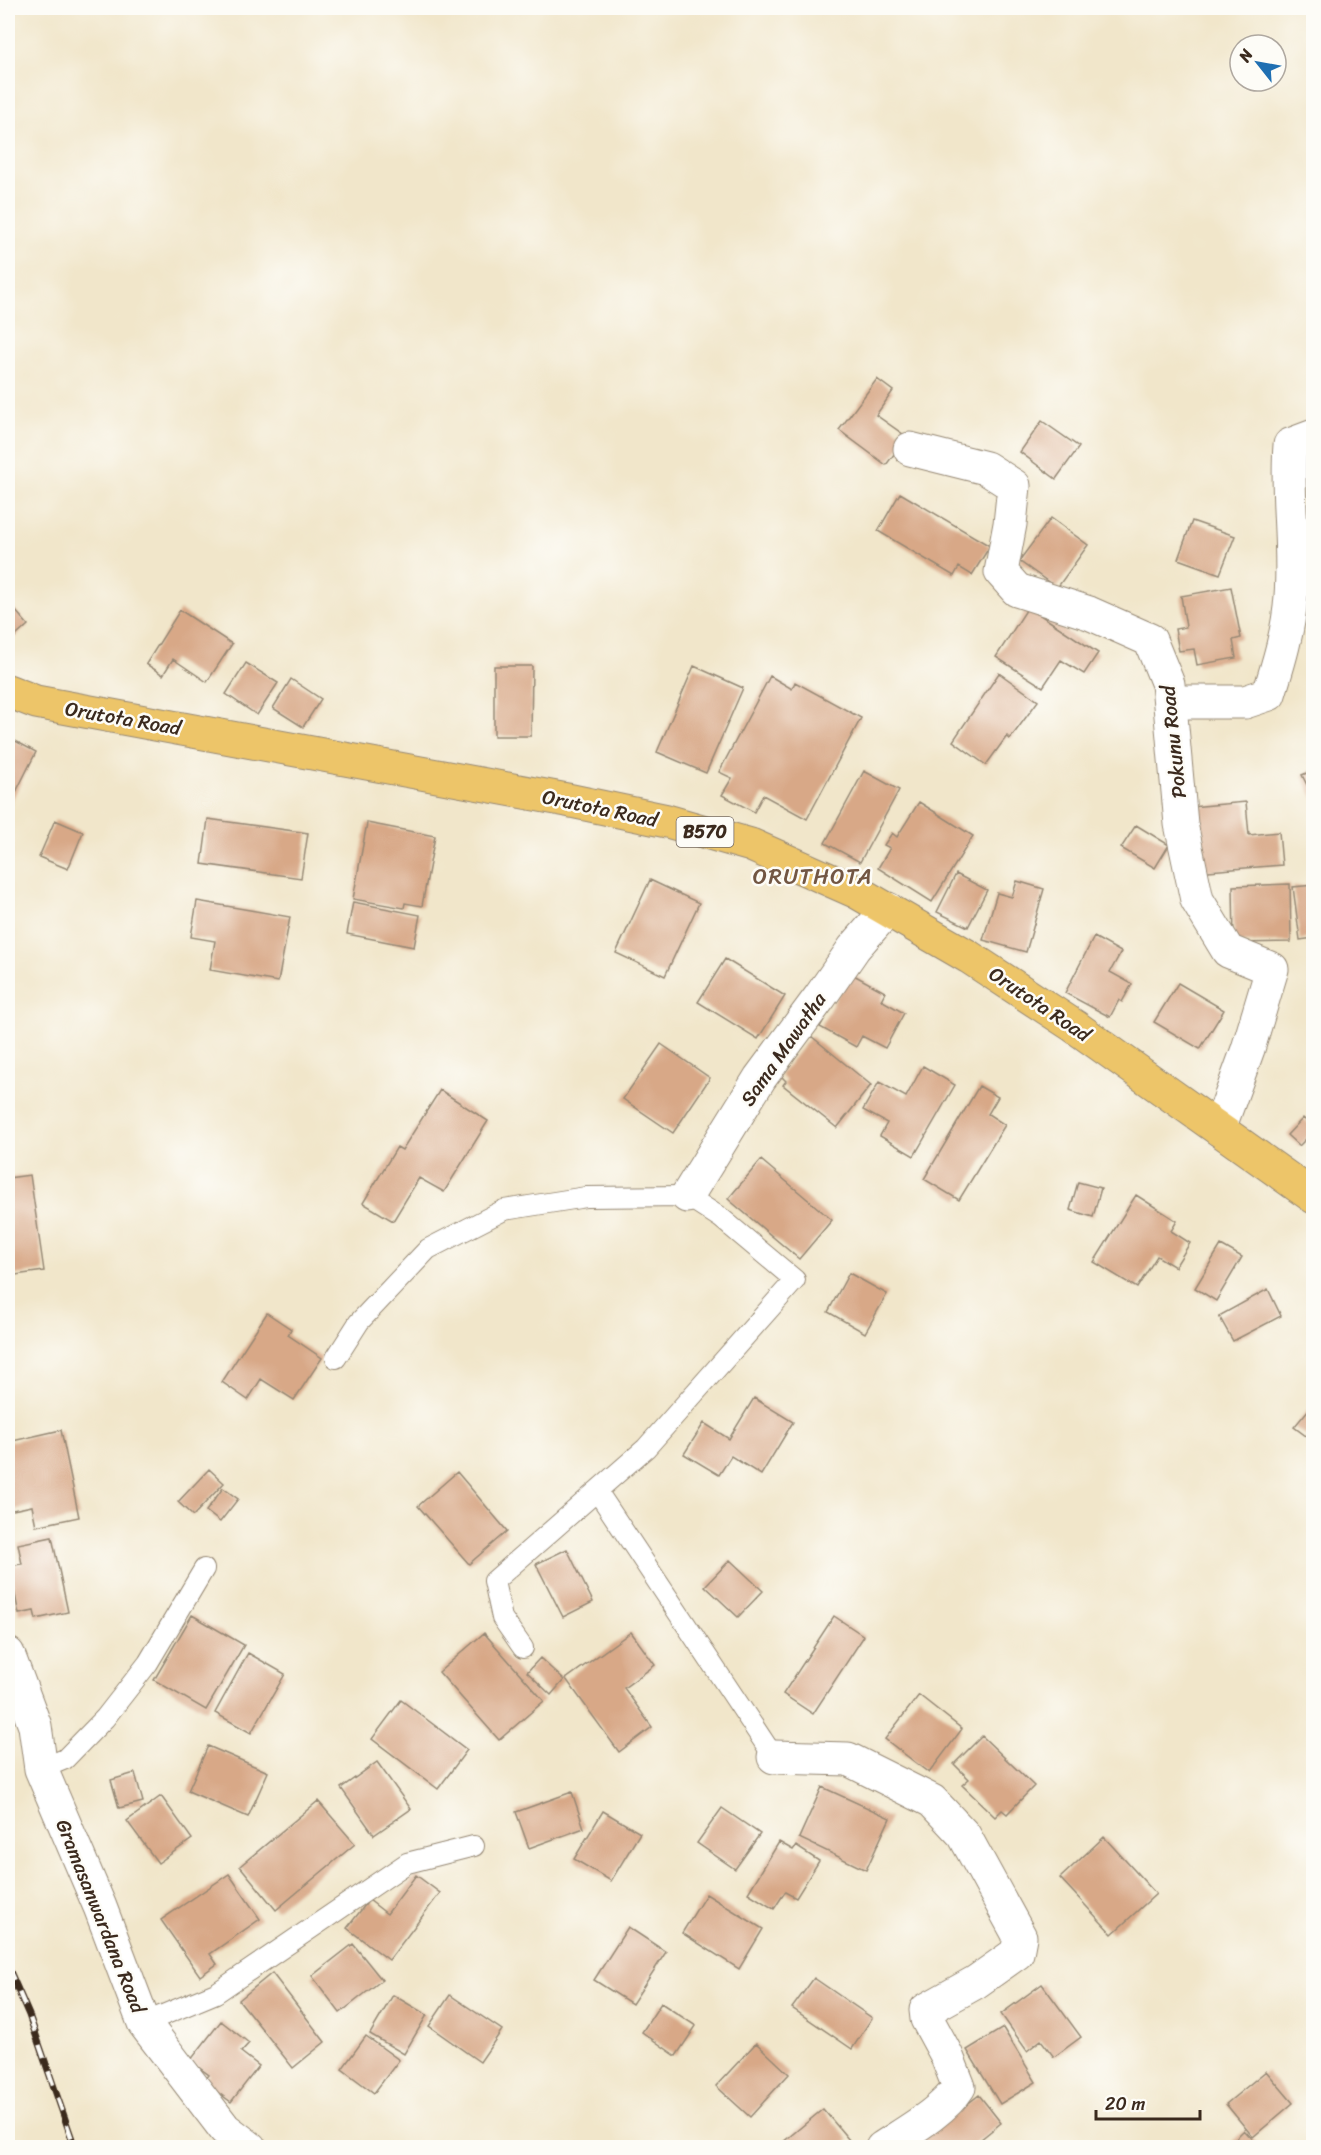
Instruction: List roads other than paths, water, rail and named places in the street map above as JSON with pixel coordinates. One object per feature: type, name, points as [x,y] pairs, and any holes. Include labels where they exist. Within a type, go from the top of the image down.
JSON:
[{"type":"main road","name":"Orutota Road","points":[[8,691],[36,702],[567,800],[667,821],[751,845],[857,892],[969,957],[1074,1026],[1314,1197]]},
{"type":"street","points":[[1170,702],[1245,702],[1269,694],[1281,658],[1291,597],[1292,534],[1288,473],[1290,445],[1314,436]]},
{"type":"street","name":"Pokunu Road","points":[[910,449],[986,468],[1014,486],[1001,572],[1017,590],[1089,613],[1150,640],[1168,684],[1181,824],[1197,900],[1228,951],[1272,969],[1248,1049],[1219,1129]]},
{"type":"street","name":"Sama Mawatha","points":[[687,1196],[760,1078],[854,948],[888,909]]},
{"type":"street","name":"Gramasanwardana Road","points":[[8,1654],[35,1726],[42,1769],[100,1907],[144,2023],[225,2128],[250,2148]]},
{"type":"street","points":[[774,1757],[848,1759],[932,1802],[964,1835],[1020,1937],[1017,1953],[976,1982],[926,2010],[927,2019],[946,2054],[959,2087],[955,2094],[931,2114],[882,2148]]},
{"type":"lane","points":[[336,1358],[359,1322],[428,1249],[504,1210],[586,1197],[687,1196],[722,1218],[795,1280],[646,1448],[494,1581],[502,1618],[523,1648]]},
{"type":"lane","points":[[597,1491],[774,1757]]},
{"type":"lane","points":[[42,1769],[65,1760],[105,1718],[148,1663],[204,1569]]},
{"type":"lane","points":[[144,2023],[216,1993],[407,1863],[474,1845]]},
{"type":"railway","points":[[8,1967],[29,2015],[75,2148]]},
{"type":"district","name":"ORUTHOTA","points":[[813,876]]}]
